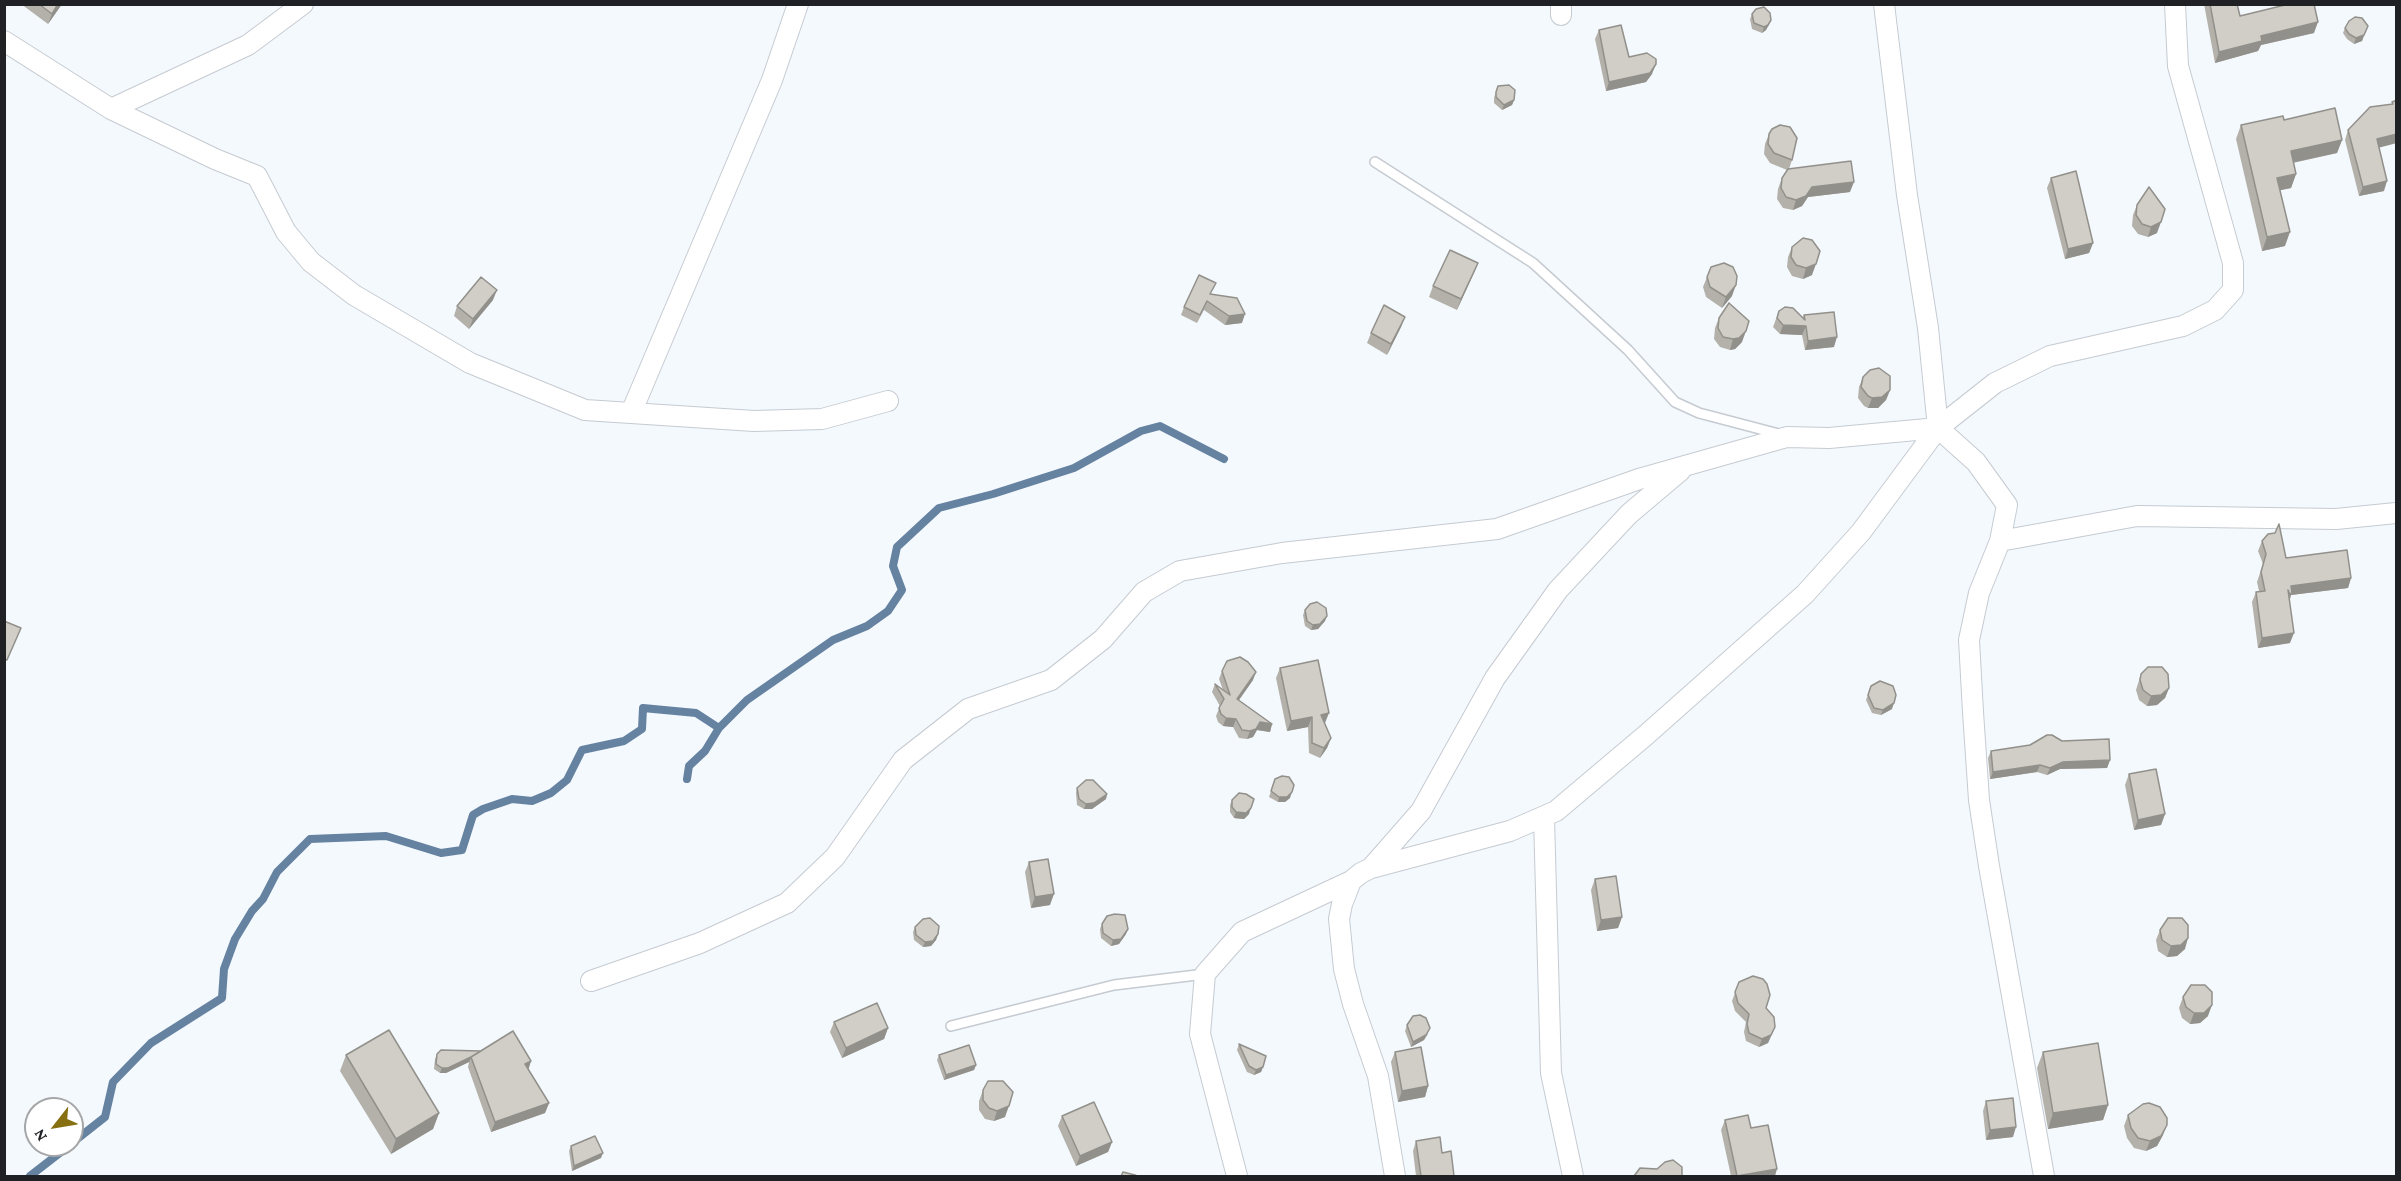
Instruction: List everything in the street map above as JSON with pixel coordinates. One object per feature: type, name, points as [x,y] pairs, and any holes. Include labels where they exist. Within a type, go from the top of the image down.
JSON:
[{"type":"street","points":[[111,109],[248,45],[303,4]]},
{"type":"street","points":[[631,413],[772,80],[798,4]]},
{"type":"street","points":[[1884,4],[1906,195],[1928,328],[1938,428],[1976,462],[2007,505],[2000,541],[1979,593],[1970,640],[1973,712],[1979,800],[2043,1176]]},
{"type":"street","points":[[1237,1176],[1200,1034],[1206,974],[1242,932],[1351,881],[1360,873],[1371,868],[1510,831],[1544,818],[1574,797],[1805,594],[1861,532],[1938,428],[1995,383],[2050,356],[2183,326],[2215,310],[2233,290],[2233,263],[2178,66],[2175,4]]},
{"type":"street","points":[[4,41],[111,109],[257,176],[286,232],[311,262],[354,295],[470,363],[585,410],[754,421],[822,419],[888,401]]},
{"type":"street","points":[[591,981],[700,943],[787,903],[835,857],[903,760],[968,709],[1051,680],[1103,639],[1144,592],[1180,571],[1282,553],[1497,529],[1642,478],[1787,436],[1829,438],[1938,428]]},
{"type":"street","points":[[1371,868],[1421,811],[1495,678],[1558,590],[1629,514],[1685,466]]},
{"type":"street","points":[[2000,541],[2138,516],[2336,519],[2397,513]]},
{"type":"street","points":[[1544,818],[1551,1073],[1573,1176]]},
{"type":"street","points":[[1351,881],[1339,919],[1344,969],[1353,1004],[1378,1076],[1395,1176]]},
{"type":"lane","points":[[1375,162],[1533,263],[1628,350],[1675,402],[1699,413],[1787,436]]},
{"type":"lane","points":[[951,1026],[1114,985],[1206,974]]},
{"type":"building","points":[[39,4],[58,4],[52,14]]},
{"type":"building","points":[[2210,4],[2237,4],[2240,16],[2289,4],[2314,4],[2318,22],[2261,36],[2262,41],[2219,52]]},
{"type":"building","points":[[1764,7],[1770,13],[1771,20],[1764,27],[1754,23],[1752,14],[1756,9]]},
{"type":"building","points":[[2355,17],[2362,18],[2368,26],[2364,35],[2356,38],[2345,28]]},
{"type":"building","points":[[1621,25],[1629,57],[1647,53],[1656,59],[1656,64],[1650,73],[1609,82],[1599,30]]},
{"type":"building","points":[[1509,85],[1515,90],[1514,100],[1504,105],[1496,97],[1496,92],[1498,86]]},
{"type":"building","points":[[2397,100],[2397,134],[2377,139],[2387,181],[2363,187],[2348,130],[2370,107],[2393,104],[2392,102]]},
{"type":"building","points":[[2335,108],[2342,140],[2291,151],[2296,174],[2277,178],[2290,232],[2267,237],[2241,125],[2283,116],[2284,120]]},
{"type":"building","points":[[1780,125],[1790,127],[1797,138],[1792,160],[1774,153],[1768,144],[1772,129]]},
{"type":"building","points":[[1851,161],[1854,182],[1812,187],[1806,196],[1796,200],[1786,197],[1781,188],[1782,178],[1788,169]]},
{"type":"building","points":[[2076,171],[2093,243],[2068,249],[2051,178]]},
{"type":"building","points":[[2149,187],[2165,209],[2161,222],[2151,227],[2142,224],[2136,215],[2137,205]]},
{"type":"building","points":[[1803,238],[1812,240],[1820,251],[1816,264],[1806,268],[1796,265],[1791,257],[1792,247]]},
{"type":"building","points":[[1450,250],[1478,263],[1461,299],[1433,286]]},
{"type":"building","points":[[1724,263],[1733,267],[1737,276],[1736,285],[1726,297],[1710,287],[1707,277],[1711,267]]},
{"type":"building","points":[[1199,275],[1216,283],[1210,294],[1237,298],[1245,314],[1229,316],[1207,301],[1200,315],[1184,307]]},
{"type":"building","points":[[481,277],[497,290],[473,319],[457,306]]},
{"type":"building","points":[[1729,303],[1749,321],[1746,331],[1739,338],[1723,337],[1718,328],[1719,318]]},
{"type":"building","points":[[1384,305],[1405,317],[1391,344],[1371,333]]},
{"type":"building","points":[[1785,307],[1793,308],[1805,320],[1804,315],[1834,312],[1837,337],[1808,341],[1806,326],[1783,325],[1777,318],[1779,311]]},
{"type":"building","points":[[1879,368],[1890,376],[1890,390],[1882,397],[1872,398],[1861,387],[1863,377],[1870,370]]},
{"type":"building","points":[[2279,524],[2286,558],[2347,550],[2351,578],[2291,586],[2292,593],[2290,594],[2288,590],[2294,633],[2262,638],[2256,592],[2265,591],[2261,572],[2266,554],[2262,541],[2268,534],[2275,533]]},
{"type":"building","points":[[1317,602],[1326,608],[1327,616],[1320,624],[1313,625],[1307,621],[1305,610],[1310,604]]},
{"type":"building","points":[[4,621],[21,628],[7,660],[4,659]]},
{"type":"building","points":[[1240,657],[1248,662],[1256,672],[1237,699],[1272,724],[1260,722],[1256,729],[1250,731],[1242,730],[1236,719],[1226,718],[1221,714],[1219,708],[1224,699],[1215,684],[1230,695],[1222,671],[1227,661]]},
{"type":"building","points":[[1318,660],[1329,713],[1321,715],[1331,738],[1324,748],[1312,743],[1312,717],[1291,721],[1280,668]]},
{"type":"building","points":[[2148,667],[2162,667],[2168,674],[2169,688],[2161,695],[2151,696],[2143,690],[2141,674]]},
{"type":"building","points":[[1880,681],[1893,686],[1896,695],[1894,703],[1883,710],[1874,708],[1868,695],[1871,686]]},
{"type":"building","points":[[2047,735],[2052,735],[2062,741],[2109,739],[2110,760],[2063,762],[2050,768],[2040,765],[1993,772],[1991,751],[2030,745]]},
{"type":"building","points":[[2156,769],[2165,814],[2138,820],[2129,774]]},
{"type":"building","points":[[1282,776],[1289,777],[1294,785],[1287,797],[1279,797],[1271,791],[1275,779]]},
{"type":"building","points":[[1086,780],[1093,780],[1107,794],[1094,803],[1086,804],[1079,799],[1077,788]]},
{"type":"building","points":[[1239,793],[1254,799],[1251,808],[1246,813],[1236,812],[1232,807],[1232,800]]},
{"type":"building","points":[[1048,859],[1054,894],[1035,897],[1029,862]]},
{"type":"building","points":[[1616,876],[1622,917],[1601,920],[1595,879]]},
{"type":"building","points":[[1125,915],[1128,929],[1121,939],[1113,940],[1103,933],[1102,924],[1107,916]]},
{"type":"building","points":[[930,918],[939,926],[938,934],[933,941],[925,942],[916,935],[915,927],[923,919]]},
{"type":"building","points":[[2168,918],[2182,918],[2188,925],[2188,938],[2181,945],[2171,946],[2162,940],[2160,930]]},
{"type":"building","points":[[1753,976],[1763,979],[1767,984],[1770,995],[1766,1008],[1774,1017],[1775,1027],[1771,1035],[1762,1039],[1749,1033],[1747,1024],[1749,1014],[1738,1003],[1735,992],[1739,982]]},
{"type":"building","points":[[2191,985],[2205,985],[2212,992],[2212,1005],[2204,1013],[2194,1013],[2186,1007],[2183,997]]},
{"type":"building","points":[[877,1003],[888,1028],[846,1048],[834,1022]]},
{"type":"building","points":[[1420,1015],[1426,1018],[1430,1028],[1426,1035],[1413,1042],[1407,1025],[1413,1016]]},
{"type":"building","points":[[389,1030],[439,1113],[396,1139],[346,1055]]},
{"type":"building","points":[[513,1031],[531,1061],[525,1064],[549,1103],[495,1122],[471,1057]]},
{"type":"building","points":[[2098,1043],[2108,1105],[2053,1113],[2043,1052]]},
{"type":"building","points":[[1239,1044],[1266,1056],[1263,1067],[1256,1070],[1249,1066]]},
{"type":"building","points":[[969,1045],[976,1065],[946,1075],[939,1055]]},
{"type":"building","points":[[1421,1047],[1428,1086],[1402,1091],[1395,1052]]},
{"type":"building","points":[[441,1050],[481,1051],[448,1068],[442,1068],[436,1064],[437,1054]]},
{"type":"building","points":[[988,1081],[1003,1081],[1013,1092],[1009,1106],[997,1111],[989,1108],[983,1100],[983,1090]]},
{"type":"building","points":[[2013,1098],[2016,1127],[1990,1130],[1986,1101]]},
{"type":"building","points":[[1094,1102],[1112,1142],[1080,1156],[1062,1116]]},
{"type":"building","points":[[2149,1103],[2160,1107],[2167,1118],[2167,1125],[2161,1136],[2150,1141],[2138,1138],[2131,1128],[2128,1115],[2143,1104]]},
{"type":"building","points":[[1748,1115],[1751,1128],[1768,1125],[1777,1169],[1737,1176],[1725,1120]]},
{"type":"building","points":[[595,1136],[603,1153],[574,1166],[571,1146]]},
{"type":"building","points":[[1440,1137],[1442,1153],[1451,1151],[1454,1176],[1421,1176],[1416,1141]]},
{"type":"building","points":[[1673,1160],[1682,1167],[1682,1176],[1634,1176],[1640,1168],[1657,1169],[1665,1162]]},
{"type":"building","points":[[1123,1172],[1135,1175],[1137,1176],[1121,1176]]},
{"type":"waterway","points":[[687,779],[689,766],[705,751],[719,728],[747,700],[833,640],[867,626],[888,611],[902,590],[893,566],[897,547],[939,508],[993,494],[1074,468],[1141,431],[1160,426],[1224,459]]},
{"type":"waterway","points":[[84,1134],[105,1117],[113,1082],[151,1043],[222,998],[224,969],[235,939],[252,911],[263,899],[277,872],[310,839],[386,836],[441,853],[462,850],[473,815],[512,799],[532,801],[551,793],[567,780],[582,750],[624,741],[642,729],[643,708],[696,713],[719,728]]},
{"type":"waterway","points":[[30,1176],[55,1157]]}]
